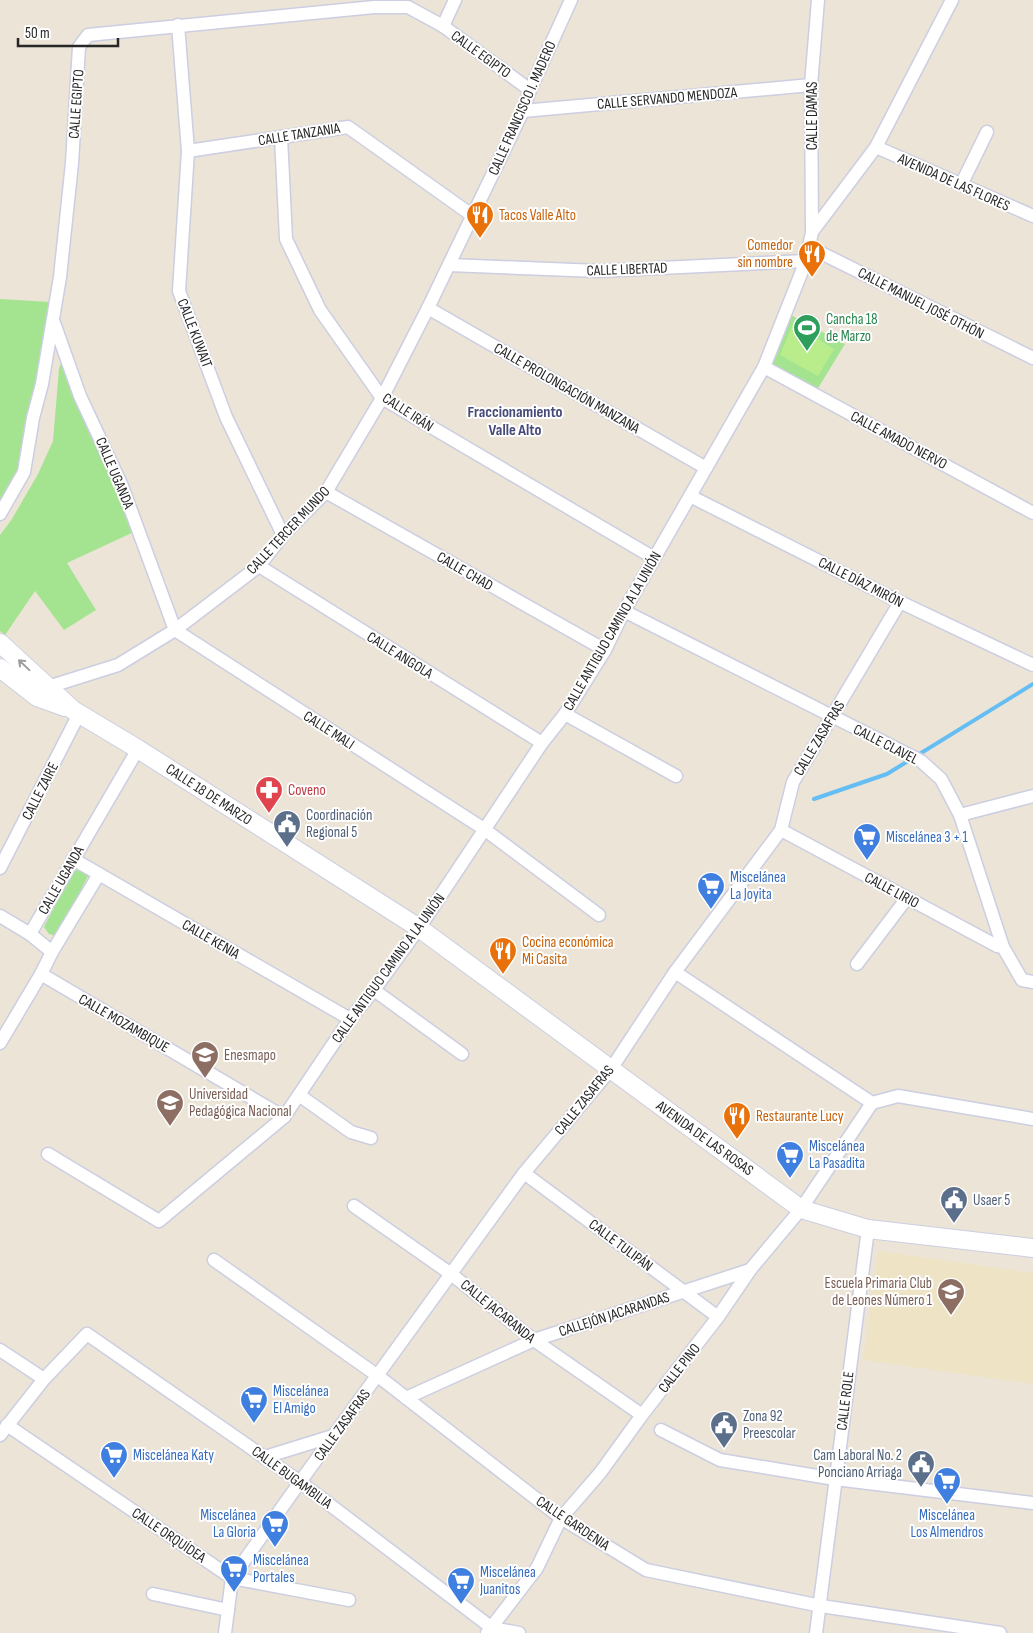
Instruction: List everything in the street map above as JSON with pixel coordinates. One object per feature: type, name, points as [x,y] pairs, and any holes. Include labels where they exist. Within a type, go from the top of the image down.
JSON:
[{"type":"street","points":[[443,26],[455,0]]},
{"type":"street","name":"CALLE FRANCISCO I. MADERO","points":[[473,216],[523,111],[530,90],[572,0]]},
{"type":"street","name":"CALLE DAMAS","points":[[812,232],[811,85],[818,0]]},
{"type":"street","name":"CALLE ANTIGUO CAMINO A LA UNIÓN","points":[[48,1154],[159,1221],[284,1117],[350,1018],[374,990],[419,928],[542,743],[565,714],[605,650],[624,611],[764,367],[806,261],[812,232],[876,147],[952,0]]},
{"type":"street","name":"CALLE EGIPTO","points":[[0,514],[24,472],[33,418],[42,384],[60,277],[72,163],[79,47],[88,35],[374,7],[408,7],[443,26],[530,90]]},
{"type":"street","name":"CALLE KUWAIT","points":[[178,25],[188,151],[179,291],[226,417],[283,535]]},
{"type":"street","name":"CALLE SERVANDO MENDOZA","points":[[523,111],[811,85]]},
{"type":"street","name":"CALLE TANZANIA","points":[[188,151],[348,127],[473,216]]},
{"type":"street","points":[[961,185],[987,132]]},
{"type":"street","name":"CALLE IRÁN","points":[[281,137],[286,239],[320,310],[382,398],[654,558]]},
{"type":"street","name":"AVENIDA DE LAS FLORES","points":[[876,147],[1033,216]]},
{"type":"street","name":"CALLE TERCER MUNDO","points":[[42,692],[118,664],[174,630],[259,566],[283,535],[326,492],[382,398],[473,216]]},
{"type":"street","name":"CALLE MANUEL JOSÉ OTHÓN","points":[[809,247],[1033,358]]},
{"type":"street","name":"CALLE LIBERTAD","points":[[449,265],[598,272],[806,261]]},
{"type":"street","name":"CALLE PROLONGACIÓN MANZANA","points":[[428,308],[706,468]]},
{"type":"street","name":"CALLE UGANDA","points":[[52,317],[80,396],[122,486],[174,630]]},
{"type":"street","name":"CALLE AMADO NERVO","points":[[764,367],[1033,513]]},
{"type":"street","name":"CALLE CHAD","points":[[326,492],[605,650]]},
{"type":"street","name":"CALLE DÍAZ MIRÓN","points":[[690,496],[900,602],[1033,665]]},
{"type":"street","name":"CALLE ANGOLA","points":[[259,566],[542,743]]},
{"type":"street","name":"CALLE ZASAFRAS","points":[[232,1578],[524,1173],[611,1069],[675,972],[781,830],[793,782],[900,602]]},
{"type":"street","name":"CALLE CLAVEL","points":[[624,611],[922,761],[941,779],[960,815],[1003,948],[1022,980],[1033,982]]},
{"type":"street","name":"CALLE MALI","points":[[174,630],[484,830]]},
{"type":"street","name":"CALLE 18 DE MARZO","points":[[0,643],[42,692]]},
{"type":"street","name":"CALLE 18 DE MARZO","points":[[0,668],[138,749],[419,928]]},
{"type":"street","name":"CALLE ZAIRE","points":[[0,868],[76,712]]},
{"type":"street","points":[[565,714],[676,776]]},
{"type":"street","name":"CALLE UGANDA","points":[[30,934],[138,749]]},
{"type":"street","points":[[960,815],[1033,796]]},
{"type":"street","points":[[484,830],[599,915]]},
{"type":"street","name":"CALLE LIRIO","points":[[781,830],[1003,948]]},
{"type":"street","name":"CALLE KENIA","points":[[73,859],[350,1018]]},
{"type":"street","points":[[1,1038],[41,974],[52,952],[99,874]]},
{"type":"street","points":[[858,964],[907,898]]},
{"type":"street","points":[[0,916],[30,934],[52,952]]},
{"type":"street","name":"AVENIDA DE LAS ROSAS","points":[[419,928],[801,1209],[868,1229],[1033,1248]]},
{"type":"street","points":[[675,972],[872,1103],[898,1096],[1033,1119]]},
{"type":"street","name":"CALLE MOZAMBIQUE","points":[[41,974],[284,1117]]},
{"type":"street","points":[[374,990],[462,1054]]},
{"type":"street","points":[[299,1096],[351,1132],[371,1138]]},
{"type":"street","name":"CALLE PINO","points":[[490,1630],[537,1568],[561,1518],[600,1473],[718,1317],[750,1270],[801,1209],[872,1103]]},
{"type":"street","name":"CALLE TULIPÁN","points":[[524,1173],[718,1317]]},
{"type":"street","name":"CALLE JACARANDA","points":[[354,1206],[451,1274],[534,1340],[642,1415]]},
{"type":"street","name":"CALLE ROLE","points":[[816,1633],[868,1229]]},
{"type":"street","name":"CALLE GARDENIA","points":[[214,1260],[378,1376],[561,1518],[646,1570],[820,1606],[1000,1633]]},
{"type":"street","name":"CALLEJÓN JACARANDAS","points":[[406,1398],[534,1340],[750,1270]]},
{"type":"street","name":"CALLE BUGAMBILIA","points":[[44,1379],[87,1334],[300,1482],[490,1630]]},
{"type":"street","points":[[0,1350],[44,1379],[3,1430]]},
{"type":"street","name":"CALLE ORQUÍDEA","points":[[3,1430],[232,1578],[349,1600]]},
{"type":"street","points":[[661,1430],[720,1460],[835,1479],[1033,1503]]},
{"type":"street","points":[[265,1457],[333,1436]]},
{"type":"street","points":[[224,1633],[232,1578]]},
{"type":"street","points":[[153,1594],[228,1610]]},
{"type":"street","points":[[490,1630],[518,1633]]},
{"type":"shaded area","name":"Escuela Primaria Club de Leones Número 1","points":[[878,1251],[1033,1273],[1033,1384],[863,1360]]},
{"type":"green space","points":[[0,299],[50,302],[36,437],[0,507]]},
{"type":"green space","points":[[787,313],[845,344],[815,393],[765,367]]},
{"type":"green space","name":"Cancha 18 de Marzo","points":[[793,324],[834,349],[818,376],[780,355]]},
{"type":"green space","points":[[64,353],[138,530],[67,563],[96,610],[64,630],[35,591],[5,635],[0,631],[0,535],[12,519],[38,474],[53,441],[59,369]]},
{"type":"green space","points":[[78,870],[86,873],[88,876],[57,936],[49,934],[44,927],[73,871]]},
{"type":"waterway","points":[[814,799],[887,774],[1033,684]]},
{"type":"place","name":"Tacos Valle Alto","points":[[480,239]]},
{"type":"place","name":"Comedor sin nombre","points":[[812,278]]},
{"type":"place","name":"Cancha 18 de Marzo","points":[[807,352]]},
{"type":"place","name":"Coveno","points":[[269,814]]},
{"type":"place","name":"Coordinación Regional 5","points":[[287,848]]},
{"type":"place","name":"Miscelánea 3 + 1","points":[[867,861]]},
{"type":"place","name":"Miscelánea La Joyita","points":[[711,910]]},
{"type":"place","name":"Cocina económica Mi Casita","points":[[503,975]]},
{"type":"place","name":"Enesmapo","points":[[205,1079]]},
{"type":"place","name":"Universidad Pedagógica Nacional","points":[[170,1127]]},
{"type":"place","name":"Restaurante Lucy","points":[[737,1140]]},
{"type":"place","name":"Miscelánea La Pasadita","points":[[790,1179]]},
{"type":"place","name":"Usaer 5","points":[[954,1224]]},
{"type":"place","name":"Escuela Primaria Club de Leones Número 1","points":[[951,1316]]},
{"type":"place","name":"Miscelánea El Amigo","points":[[254,1424]]},
{"type":"place","name":"Zona 92 Preescolar","points":[[724,1449]]},
{"type":"place","name":"Miscelánea Katy","points":[[114,1479]]},
{"type":"place","name":"Cam Laboral No. 2 Ponciano Arriaga","points":[[921,1488]]},
{"type":"place","name":"Miscelánea Los Almendros","points":[[947,1505]]},
{"type":"place","name":"Miscelánea La Gloria","points":[[275,1548]]},
{"type":"place","name":"Miscelánea Portales","points":[[234,1593]]},
{"type":"place","name":"Miscelánea Juanitos","points":[[461,1605]]},
{"type":"district","name":"Fraccionamiento Valle Alto","points":[[515,420]]}]
